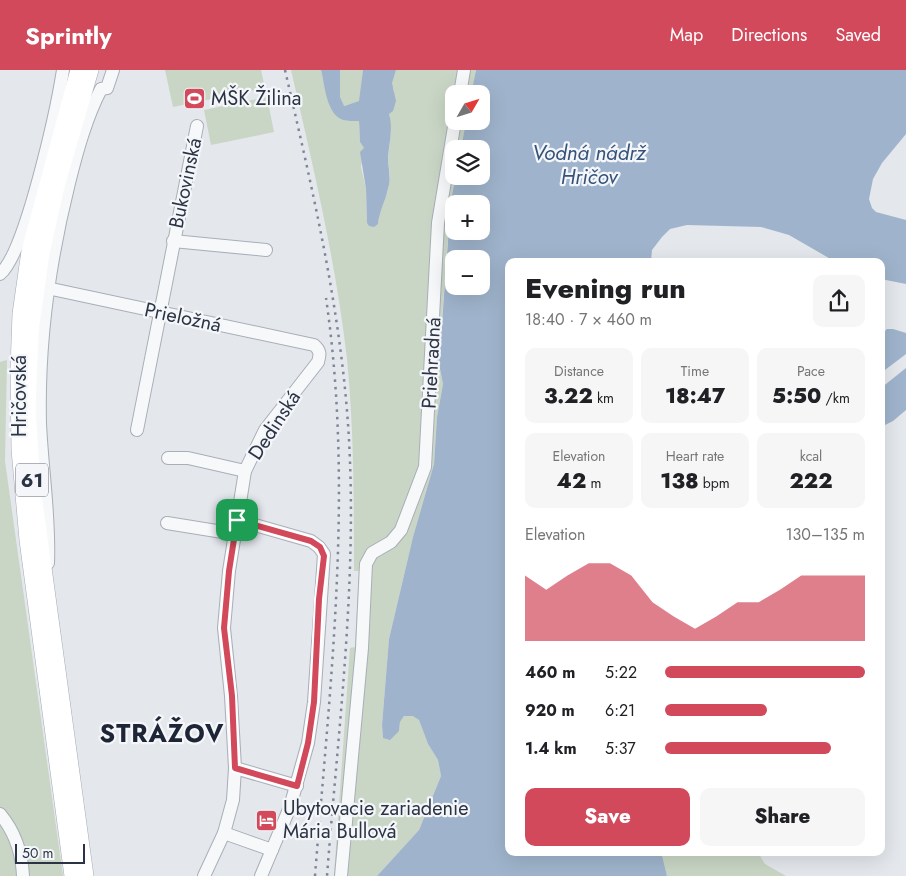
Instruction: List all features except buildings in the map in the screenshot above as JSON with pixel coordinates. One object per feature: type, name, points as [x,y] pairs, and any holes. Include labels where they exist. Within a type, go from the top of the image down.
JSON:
[{"type":"main road","name":"Hričovská","points":[[72,876],[27,540],[19,449],[18,369],[20,314],[29,251],[78,70]]},
{"type":"main road","name":"Hričovská","points":[[86,876],[33,487],[28,409],[31,332],[37,280],[46,231],[59,178],[94,88],[91,70]]},
{"type":"street","points":[[0,274],[5,270],[21,238],[41,168],[63,70]]},
{"type":"street","name":"Hričovská","points":[[48,588],[49,532],[42,463],[40,390],[47,288],[53,253],[76,158],[93,104],[94,88],[108,88],[113,70]]},
{"type":"street","points":[[462,85],[464,70]]},
{"type":"street","name":"Bukovinská","points":[[137,430],[197,126]]},
{"type":"street","name":"Priehradná","points":[[341,876],[361,650],[366,564],[370,555],[391,542],[399,533],[425,467],[438,222],[453,130]]},
{"type":"street","name":"Bukovinská","points":[[173,241],[266,250]]},
{"type":"street","name":"Prieložná","points":[[47,288],[314,346],[319,349]]},
{"type":"street","name":"Dedinská","points":[[204,876],[224,834],[233,800],[235,768],[232,696],[224,628],[228,578],[245,471],[256,446],[269,424],[318,362],[320,356],[319,349]]},
{"type":"street","points":[[168,458],[188,458],[245,471]]},
{"type":"street","points":[[237,520],[311,541],[320,547],[324,554],[319,599],[314,702],[308,743],[288,814],[261,876]]},
{"type":"street","points":[[167,523],[235,534]]},
{"type":"street","points":[[235,768],[297,786]]},
{"type":"street","points":[[0,814],[9,826],[22,858],[23,876]]},
{"type":"street","points":[[224,834],[272,850]]},
{"type":"green space","name":"MŠK Žilina","points":[[165,70],[261,70],[265,88],[173,107]]},
{"type":"green space","points":[[291,70],[321,70],[330,107],[343,120],[359,121],[360,142],[364,148],[361,167],[366,189],[367,223],[378,223],[379,213],[388,191],[390,175],[388,162],[391,130],[389,114],[394,90],[391,83],[396,70],[476,70],[473,85],[445,85],[445,130],[464,130],[463,140],[445,140],[445,185],[455,185],[454,195],[445,195],[445,240],[448,240],[447,250],[445,250],[439,364],[443,384],[437,417],[434,464],[413,537],[389,639],[382,725],[383,738],[399,731],[400,722],[404,716],[413,715],[419,720],[428,744],[438,760],[441,776],[419,830],[377,876],[334,876],[350,648],[355,647],[359,571],[354,571],[354,491],[347,359],[337,286]]},
{"type":"green space","points":[[340,70],[363,70],[360,101],[343,106],[340,97]]},
{"type":"green space","points":[[267,97],[274,132],[211,145],[204,110]]},
{"type":"green space","points":[[7,360],[5,461],[63,876],[0,876],[0,362]]},
{"type":"green space","points":[[662,856],[760,856],[765,864],[786,876],[667,876]]},
{"type":"water","points":[[321,70],[340,70],[340,97],[344,106],[359,101],[363,70],[396,70],[392,83],[396,101],[393,111],[389,114],[391,126],[388,162],[390,175],[387,194],[378,224],[374,227],[369,226],[367,223],[366,189],[360,152],[364,148],[360,142],[359,121],[343,120],[333,112],[327,98]]},
{"type":"water","name":"Vodná nádrž Hričov","points":[[476,70],[906,70],[906,134],[882,163],[873,179],[869,199],[872,208],[876,212],[906,220],[906,284],[885,280],[885,258],[829,258],[789,235],[761,227],[687,225],[670,229],[652,250],[651,258],[505,258],[505,856],[662,856],[667,876],[377,876],[419,830],[441,776],[438,760],[428,744],[419,720],[413,716],[404,716],[400,722],[399,731],[390,740],[383,738],[382,725],[389,639],[413,537],[434,464],[437,417],[443,384],[439,364],[445,282],[445,295],[490,295],[490,250],[447,250],[448,240],[490,240],[490,195],[452,195],[454,185],[490,185],[490,140],[463,140],[464,130],[490,130],[490,85],[473,85]]},
{"type":"water","points":[[893,329],[906,333],[906,354],[885,370],[885,331]]},
{"type":"water","points":[[906,368],[906,410],[885,425],[885,385]]},
{"type":"railway","points":[[285,70],[325,253],[340,346],[349,440],[351,494],[348,603],[327,876]]},
{"type":"railway","points":[[315,876],[337,587],[339,514],[334,370],[326,298]]},
{"type":"place","name":"MŠK Žilina","points":[[195,98]]},
{"type":"place","name":"Ubytovacie zariadenie Mária Bullová","points":[[267,820]]},
{"type":"district","name":"STRÁŽOV","points":[[162,733]]},
{"type":"route","points":[[237,520],[311,541],[320,547],[324,554],[319,599],[314,702],[308,743],[297,786],[235,768],[232,696],[224,628],[229,571],[237,520]]}]
